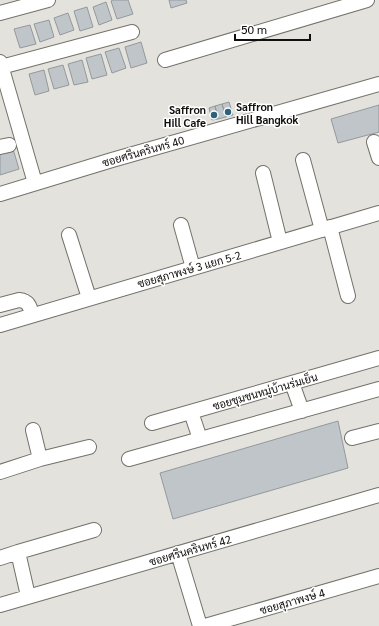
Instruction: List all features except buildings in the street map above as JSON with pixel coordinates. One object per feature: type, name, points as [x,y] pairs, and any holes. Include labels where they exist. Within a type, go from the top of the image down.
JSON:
[{"type":"street","points":[[0,13],[48,0]]},
{"type":"street","points":[[165,60],[367,0]]},
{"type":"street","points":[[35,183],[1,65],[132,32]]},
{"type":"street","name":"ซอยศรีนครินทร์ 40","points":[[0,194],[135,153],[379,84]]},
{"type":"street","points":[[374,142],[379,158]]},
{"type":"street","points":[[303,160],[348,296]]},
{"type":"street","points":[[263,173],[280,242]]},
{"type":"street","name":"ซอยสุภาพงษ์ 3 แยก 5-2","points":[[0,325],[379,213]]},
{"type":"street","points":[[181,225],[193,268]]},
{"type":"street","points":[[69,235],[89,298]]},
{"type":"street","points":[[0,305],[23,300],[28,304],[32,315]]},
{"type":"street","name":"ซอยชุมชนหมู่บ้านร่มเย็น","points":[[152,423],[379,360]]},
{"type":"street","points":[[292,383],[302,410]]},
{"type":"street","points":[[129,459],[379,389]]},
{"type":"street","points":[[192,412],[200,439]]},
{"type":"street","points":[[32,430],[40,459]]},
{"type":"street","points":[[352,438],[379,431]]},
{"type":"street","points":[[0,472],[40,459],[89,447]]},
{"type":"street","name":"ซอยศรีนครินทร์ 42","points":[[0,604],[379,495]]},
{"type":"street","points":[[0,558],[94,530]]},
{"type":"street","points":[[18,552],[28,596]]},
{"type":"street","points":[[178,553],[200,626]]},
{"type":"street","name":"ซอยสุภาพงษ์ 4","points":[[205,626],[379,576]]},
{"type":"place","name":"Saffron Hill Bangkok","points":[[228,112]]},
{"type":"place","name":"Saffron Hill Cafe","points":[[214,115]]}]
